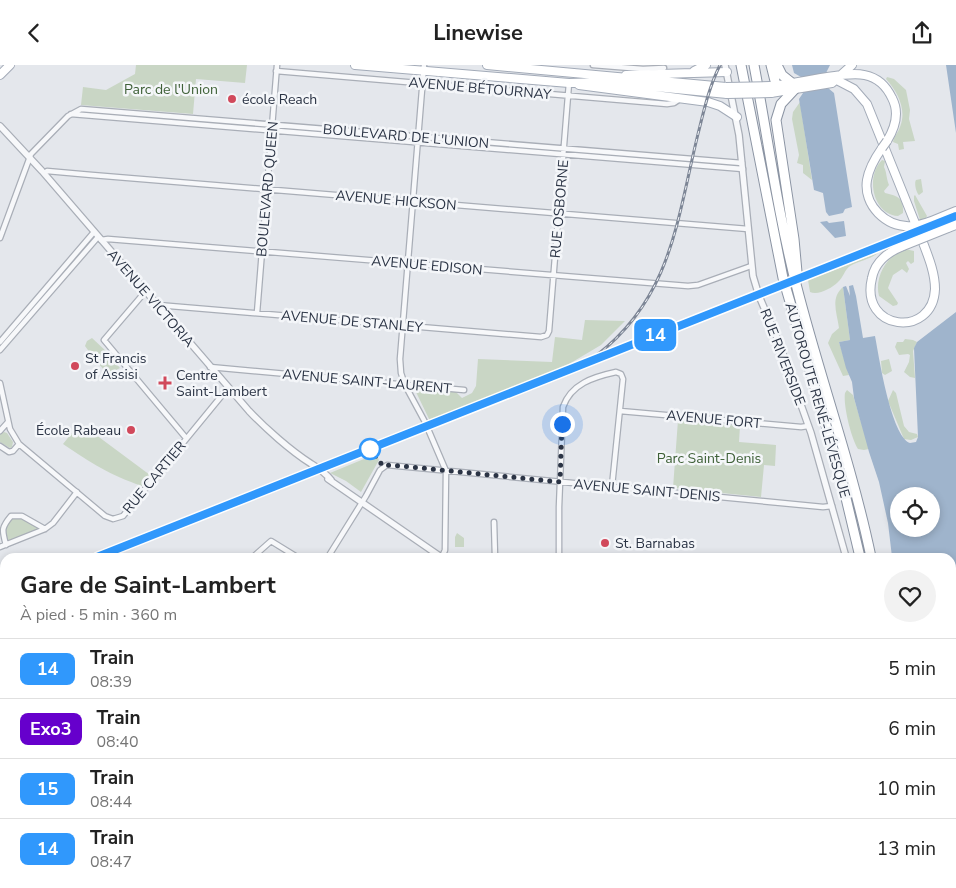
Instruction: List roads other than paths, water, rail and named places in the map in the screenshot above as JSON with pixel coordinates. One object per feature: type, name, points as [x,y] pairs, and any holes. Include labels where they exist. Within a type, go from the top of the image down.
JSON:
[{"type":"highway","name":"AUTOROUTE RENÉ-LÉVESQUE","points":[[741,65],[781,271],[842,479],[859,553]]},
{"type":"highway","name":"AUTOROUTE RENÉ-LÉVESQUE","points":[[754,65],[785,237],[800,302],[849,465],[870,553]]},
{"type":"highway","points":[[771,65],[772,88]]},
{"type":"highway","points":[[777,65],[780,73],[797,86],[781,104],[776,120],[794,239],[800,302]]},
{"type":"main road","points":[[0,75],[10,65]]},
{"type":"main road","points":[[355,65],[424,68],[570,83],[584,87],[681,98],[714,103],[737,117]]},
{"type":"main road","points":[[487,65],[570,68],[633,80],[726,91]]},
{"type":"main road","points":[[689,73],[706,65]]},
{"type":"main road","points":[[570,83],[592,81],[644,87],[726,91],[797,86],[831,80],[844,73],[852,65]]},
{"type":"main road","points":[[549,81],[566,76],[570,68]]},
{"type":"main road","points":[[612,76],[689,73],[726,68]]},
{"type":"main road","points":[[844,73],[858,73],[869,76],[881,83],[895,103],[896,119],[894,128],[870,168],[866,183],[869,199],[878,213],[893,223],[910,227],[956,211]]},
{"type":"main road","points":[[831,80],[844,84],[859,93],[867,103],[915,223]]},
{"type":"main road","points":[[605,89],[644,87]]},
{"type":"main road","points":[[922,240],[934,277],[933,299],[923,315],[912,321],[901,323],[888,319],[878,312],[871,301],[872,275],[877,265],[888,254],[902,246],[956,225]]},
{"type":"street","name":"BOULEVARD QUEEN","points":[[257,313],[277,65]]},
{"type":"street","points":[[592,65],[642,69],[664,68]]},
{"type":"street","points":[[424,68],[400,359],[401,373],[405,385],[446,471],[444,553]]},
{"type":"street","name":"RUE RIVERSIDE","points":[[726,68],[737,117],[751,266],[756,287],[776,333],[808,426],[845,553]]},
{"type":"street","name":"AVENUE BÉTOURNAY","points":[[276,71],[670,104],[681,98]]},
{"type":"street","name":"RUE OSBORNE","points":[[546,335],[549,331],[570,83]]},
{"type":"street","name":"BOULEVARD DE L'UNION","points":[[0,238],[30,158],[35,150],[71,114],[418,137],[563,152]]},
{"type":"street","name":"AVENUE VICTORIA","points":[[0,126],[3,133],[44,173],[228,388],[258,420],[331,480],[436,553]]},
{"type":"street","name":"BOULEVARD DE L'UNION","points":[[272,127],[418,143],[743,166]]},
{"type":"street","name":"AVENUE HICKSON","points":[[44,173],[47,171],[748,229]]},
{"type":"street","points":[[0,342],[98,236]]},
{"type":"street","points":[[0,350],[98,236]]},
{"type":"street","name":"AVENUE EDISON","points":[[98,236],[108,239],[691,287],[751,266]]},
{"type":"street","points":[[145,292],[104,340],[186,439]]},
{"type":"street","name":"AVENUE DE STANLEY","points":[[157,305],[541,337],[546,335]]},
{"type":"street","name":"AVENUE SAINT-LAURENT","points":[[210,367],[464,390]]},
{"type":"street","points":[[559,553],[558,533],[564,407],[569,393],[576,386],[616,372],[621,374],[624,379],[612,487]]},
{"type":"street","name":"RUE CARTIER","points":[[0,383],[10,429],[19,444],[105,516],[113,519],[120,517],[228,388]]},
{"type":"street","name":"AVENUE FORT","points":[[620,411],[801,427],[808,426]]},
{"type":"street","points":[[0,431],[8,422]]},
{"type":"street","points":[[0,446],[9,452],[13,451],[19,444]]},
{"type":"street","name":"AVENUE SAINT-DENIS","points":[[363,502],[379,472],[385,465],[823,507],[832,506]]},
{"type":"street","points":[[0,547],[45,529],[53,523],[76,492]]},
{"type":"street","points":[[331,553],[363,502]]},
{"type":"street","points":[[6,545],[2,529],[11,516],[22,516],[45,529]]},
{"type":"street","points":[[494,522],[495,553]]},
{"type":"street","points":[[258,553],[271,541],[290,553]]},
{"type":"water","points":[[792,65],[830,65],[826,73],[828,88],[834,93],[852,207],[845,209],[843,213],[829,216],[826,212],[823,193],[814,190],[799,99],[803,93],[801,77],[794,73]]},
{"type":"water","points":[[946,65],[956,65],[956,133]]},
{"type":"water","points":[[827,221],[829,223],[844,221],[846,236],[835,238],[820,222]]},
{"type":"water","points":[[853,285],[863,338],[875,336],[892,412],[903,437],[910,443],[916,442],[918,437],[914,348],[917,342],[956,312],[956,553],[892,553],[888,523],[879,482],[854,398],[852,382],[839,342],[850,340],[843,287],[846,286],[850,296],[849,286]]},
{"type":"tunnel","points":[[915,223],[922,240]]},
{"type":"railway","points":[[597,355],[622,332],[641,308],[656,282],[668,255],[677,226],[705,107],[720,65]]},
{"type":"railway","points":[[107,553],[956,216]]},
{"type":"train","name":"14","points":[[107,553],[956,216]]},
{"type":"place","name":"école Reach","points":[[232,99]]},
{"type":"place","name":"St Francis of Assisi","points":[[75,366]]},
{"type":"place","name":"Centre Saint-Lambert","points":[[165,383]]},
{"type":"place","name":"École Rabeau","points":[[131,430]]},
{"type":"place","name":"St. Barnabas","points":[[605,543]]},
{"type":"park label","name":"Parc de l'Union","points":[[171,89]]},
{"type":"park label","name":"Parc Saint-Denis","points":[[709,458]]}]
